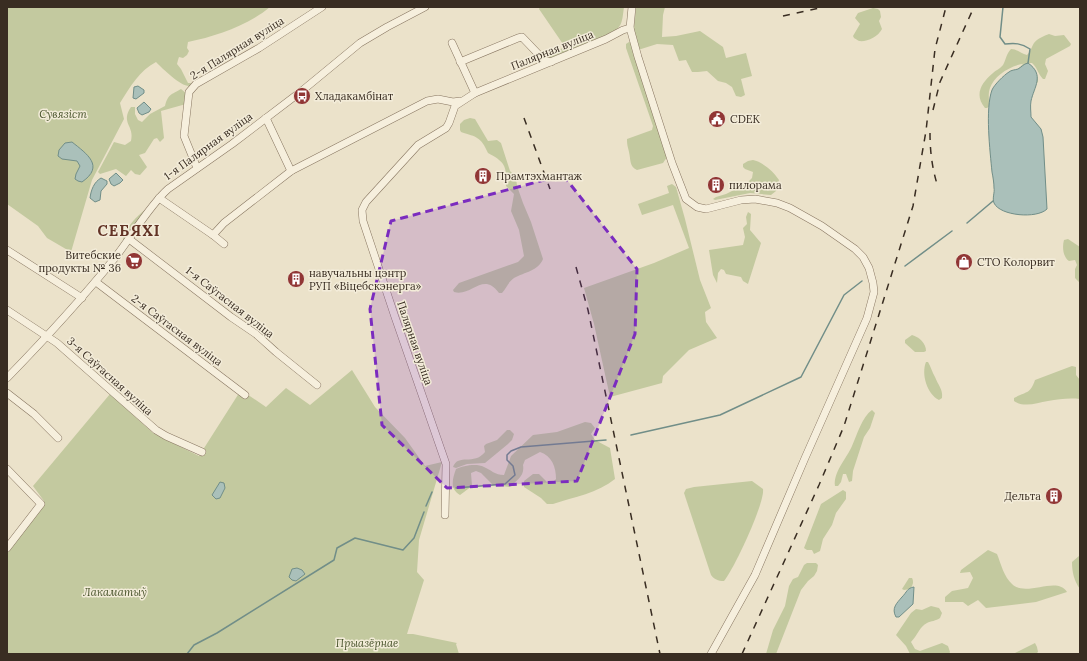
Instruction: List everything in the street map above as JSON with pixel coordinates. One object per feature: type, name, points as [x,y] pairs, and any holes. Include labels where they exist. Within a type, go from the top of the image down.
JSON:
[{"type":"street","name":"2-я Палярная вуліца","points":[[196,168],[184,136],[189,92],[196,84],[259,48],[322,7]]},
{"type":"street","name":"1-я Палярная вуліца","points":[[7,378],[48,337],[96,282],[159,198],[168,189],[232,144],[303,90],[360,43],[416,9],[425,7]]},
{"type":"street","points":[[632,7],[630,28],[640,64],[672,162],[686,198],[696,207],[706,209],[741,200],[755,199],[777,202],[822,226],[855,249],[863,257],[869,268],[873,283],[874,292],[867,318],[804,458],[755,575],[711,654]]},
{"type":"street","name":"Палярная вуліца","points":[[445,515],[446,464],[395,317],[362,216],[362,210],[366,202],[418,145],[446,128],[455,106],[462,100],[475,93],[630,28]]},
{"type":"street","points":[[460,62],[522,37],[544,60],[551,62]]},
{"type":"street","points":[[452,43],[475,93]]},
{"type":"street","name":"Палярная вуліца","points":[[213,235],[224,223],[291,171],[422,103],[438,99],[453,102],[462,100]]},
{"type":"street","points":[[266,118],[291,171]]},
{"type":"street","points":[[159,198],[224,244]]},
{"type":"street","name":"1-я Саўгасная вуліца","points":[[129,239],[256,334],[317,385]]},
{"type":"street","points":[[7,250],[82,298]]},
{"type":"street","name":"2-я Саўгасная вуліца","points":[[96,282],[246,395]]},
{"type":"street","name":"3-я Саўгасная вуліца","points":[[7,310],[57,343],[148,425],[166,436],[202,452]]},
{"type":"street","points":[[7,393],[34,414],[58,438]]},
{"type":"street","points":[[7,469],[41,504],[7,548]]},
{"type":"highlighted area","points":[[563,175],[637,269],[635,334],[577,481],[447,488],[382,425],[370,309],[391,221]]},
{"type":"green space","name":"Сувязіст","points":[[7,7],[270,7],[261,14],[241,25],[209,37],[188,42],[187,48],[189,51],[187,55],[183,58],[179,57],[177,64],[188,83],[191,83],[190,86],[186,86],[177,81],[156,62],[150,65],[136,80],[120,103],[124,119],[92,180],[71,252],[47,238],[38,226],[7,204]]},
{"type":"green space","points":[[540,7],[624,7],[620,26],[610,34],[550,59],[543,57],[565,47],[539,9]]},
{"type":"green space","points":[[636,7],[665,7],[662,37],[700,31],[723,47],[726,58],[746,53],[752,76],[741,79],[745,95],[741,97],[736,96],[732,87],[726,83],[718,81],[707,71],[692,72],[686,60],[679,61],[673,45],[657,44],[638,50],[634,29]]},
{"type":"green space","points":[[873,8],[880,11],[881,17],[879,21],[882,29],[872,38],[865,41],[859,41],[853,36],[860,24],[855,18],[858,13]]},
{"type":"green space","points":[[1049,34],[1055,36],[1064,35],[1071,44],[1070,46],[1046,59],[1045,64],[1048,71],[1045,79],[1041,77],[1032,63],[1028,63],[1036,71],[1038,82],[989,116],[990,106],[985,108],[982,103],[980,98],[980,89],[985,81],[994,72],[1001,68],[1011,49],[1027,55],[1036,41]],"holes":[[[1027,63],[1023,64],[991,95],[989,104],[989,90],[997,78],[1007,70],[1020,64]]]},
{"type":"green space","points":[[629,42],[632,43],[667,157],[663,163],[637,170],[633,167],[631,162],[627,139],[652,130],[653,126],[626,48],[626,44]]},
{"type":"green space","points":[[181,89],[187,94],[186,104],[161,111],[164,138],[160,142],[157,138],[154,139],[145,153],[139,155],[147,167],[140,175],[135,174],[131,170],[126,176],[116,169],[100,174],[98,172],[114,142],[125,145],[131,141],[132,136],[127,117],[131,107],[135,107],[135,114],[138,120],[142,122],[150,114],[165,106],[169,97]]},
{"type":"green space","points":[[470,118],[475,119],[488,141],[497,140],[501,143],[510,171],[516,177],[517,186],[543,259],[535,269],[514,278],[502,293],[499,293],[488,284],[482,284],[460,293],[454,292],[453,290],[459,283],[518,262],[524,256],[519,230],[511,211],[514,194],[506,186],[504,165],[488,153],[478,138],[461,132],[460,124],[464,120]]},
{"type":"green space","points":[[753,160],[764,165],[777,177],[779,180],[776,191],[771,195],[750,193],[715,200],[713,199],[746,184],[752,178],[753,172],[745,169],[743,164]]},
{"type":"green space","points":[[672,184],[676,187],[700,280],[711,308],[705,312],[706,322],[717,338],[689,350],[663,376],[662,383],[610,397],[594,324],[584,288],[654,263],[689,248],[673,205],[642,215],[638,204],[669,193],[667,186]]},
{"type":"green space","points":[[146,209],[125,240],[123,240],[129,226]]},
{"type":"green space","points":[[748,212],[751,214],[750,230],[761,243],[748,284],[743,281],[741,277],[726,274],[724,270],[721,269],[718,273],[717,283],[713,275],[709,250],[743,245],[745,237],[743,228],[747,224],[746,217]]},
{"type":"green space","points":[[1068,239],[1080,247],[1080,283],[1075,278],[1075,269],[1077,265],[1075,260],[1069,261],[1064,254],[1064,240]]},
{"type":"green space","points":[[912,335],[922,341],[925,345],[926,351],[915,352],[905,343],[905,340]]},
{"type":"green space","points":[[926,362],[928,362],[941,390],[942,398],[939,400],[928,389],[924,372]]},
{"type":"green space","points":[[1072,366],[1076,367],[1076,375],[1080,380],[1080,399],[1060,399],[1026,405],[1014,401],[1014,398],[1027,392],[1031,388],[1035,380]]},
{"type":"green space","points":[[352,370],[375,407],[405,438],[425,466],[442,462],[419,540],[417,572],[424,580],[407,634],[457,643],[459,654],[7,654],[7,551],[44,501],[33,486],[110,394],[153,433],[199,456],[241,390],[266,407],[286,388],[310,405]]},
{"type":"green space","points":[[872,410],[875,413],[870,428],[864,437],[853,471],[852,481],[849,482],[846,474],[843,474],[841,482],[838,486],[835,486],[838,470],[850,451],[865,417]]},
{"type":"green space","points":[[585,422],[591,423],[595,428],[591,434],[595,440],[610,448],[615,479],[601,488],[553,504],[547,504],[541,498],[524,487],[524,481],[533,474],[539,474],[547,482],[552,483],[556,479],[552,462],[548,456],[540,452],[525,460],[522,475],[510,487],[493,485],[481,473],[476,471],[471,473],[472,486],[460,495],[453,487],[456,469],[477,465],[504,475],[511,456],[533,435],[557,432]]},
{"type":"green space","points":[[507,430],[510,430],[514,434],[512,440],[485,463],[467,464],[456,468],[453,467],[455,463],[459,461],[481,456],[485,452],[484,446],[486,444],[497,440]]},
{"type":"green space","points":[[752,481],[763,489],[759,508],[748,536],[729,574],[724,581],[715,579],[711,575],[684,493],[686,489],[694,487]]},
{"type":"green space","points":[[843,490],[846,492],[846,499],[836,513],[832,525],[823,539],[820,551],[814,554],[812,550],[807,550],[804,548],[821,504]]},
{"type":"green space","points":[[988,550],[997,554],[1007,578],[1018,588],[1025,589],[1056,586],[1062,587],[1067,592],[1036,602],[986,608],[978,600],[968,606],[963,602],[945,602],[945,597],[952,591],[968,588],[973,578],[970,572],[960,573],[961,570]]},
{"type":"green space","points":[[1079,556],[1080,589],[1075,580],[1072,566],[1072,562]]},
{"type":"green space","points":[[807,563],[816,563],[818,565],[817,571],[801,590],[776,654],[766,654],[773,630],[785,606],[789,586],[793,579],[798,577],[804,565]]},
{"type":"green space","points":[[909,578],[912,578],[913,581],[911,588],[904,590],[902,589]]},
{"type":"green space","points":[[931,606],[939,608],[942,613],[940,618],[925,624],[911,642],[915,649],[920,651],[942,643],[948,646],[950,652],[949,654],[910,654],[906,646],[896,635],[911,613],[916,609],[922,610]]},
{"type":"green space","points":[[1035,643],[1038,652],[1036,654],[1013,654]]},
{"type":"water","points":[[1028,63],[1036,72],[1037,77],[1036,86],[1031,101],[1031,117],[1041,129],[1043,137],[1047,209],[1035,214],[1019,215],[1003,211],[994,203],[988,119],[992,90],[1010,71],[1018,69]]},
{"type":"water","points":[[138,86],[144,90],[144,93],[136,99],[133,98],[134,87]]},
{"type":"water","points":[[144,102],[151,109],[149,112],[142,115],[139,113],[137,108]]},
{"type":"water","points":[[72,142],[88,156],[93,165],[89,176],[82,182],[75,179],[80,166],[77,161],[62,159],[58,156],[59,150],[65,143]]},
{"type":"water","points":[[116,173],[123,180],[114,186],[111,184],[109,179]]},
{"type":"water","points":[[101,178],[107,181],[107,184],[101,191],[100,200],[95,202],[90,198],[91,192],[93,186]]},
{"type":"water","points":[[220,482],[224,483],[225,488],[220,498],[216,499],[212,495]]},
{"type":"water","points":[[297,568],[302,570],[305,574],[296,581],[289,577],[292,569]]},
{"type":"water","points":[[914,587],[913,604],[899,617],[896,617],[894,608],[908,589]]},
{"type":"waterway","points":[[1003,7],[1000,37],[1005,44],[1018,44],[1030,49],[1028,63]]},
{"type":"waterway","points":[[967,223],[993,201]]},
{"type":"waterway","points":[[905,266],[952,231]]},
{"type":"waterway","points":[[631,435],[720,415],[801,377],[844,295],[862,281]]},
{"type":"waterway","points":[[456,488],[505,484],[515,475],[513,466],[507,460],[507,455],[511,451],[521,447],[606,440]]},
{"type":"waterway","points":[[426,506],[432,492]]},
{"type":"waterway","points":[[187,654],[194,645],[217,633],[334,560],[337,548],[355,538],[403,550],[414,538],[424,512]]},
{"type":"railway","points":[[783,16],[824,7]]},
{"type":"railway","points":[[742,654],[819,485],[844,426],[913,206],[926,131],[935,49],[946,7]]},
{"type":"railway","points":[[933,110],[940,82],[974,7]]},
{"type":"railway","points":[[524,118],[550,189]]},
{"type":"railway","points":[[930,133],[930,146],[937,184]]},
{"type":"railway","points":[[576,267],[588,310],[660,654]]},
{"type":"place","name":"Хладакамбінат","points":[[302,96]]},
{"type":"place","name":"CDEK","points":[[717,119]]},
{"type":"place","name":"Прамтэхмантаж","points":[[483,176]]},
{"type":"place","name":"пилорама","points":[[716,185]]},
{"type":"place","name":"Витебские продукты № 36","points":[[134,261]]},
{"type":"place","name":"СТО Колорвит","points":[[964,262]]},
{"type":"place","name":"навучальны цэнтр РУП «Віцебскэнерга»","points":[[296,279]]},
{"type":"place","name":"Дельта","points":[[1054,496]]},
{"type":"district","name":"СЕБЯХІ","points":[[129,231]]},
{"type":"park label","name":"Лакаматыў","points":[[115,592]]},
{"type":"park label","name":"Прыазёрнае","points":[[367,643]]}]
